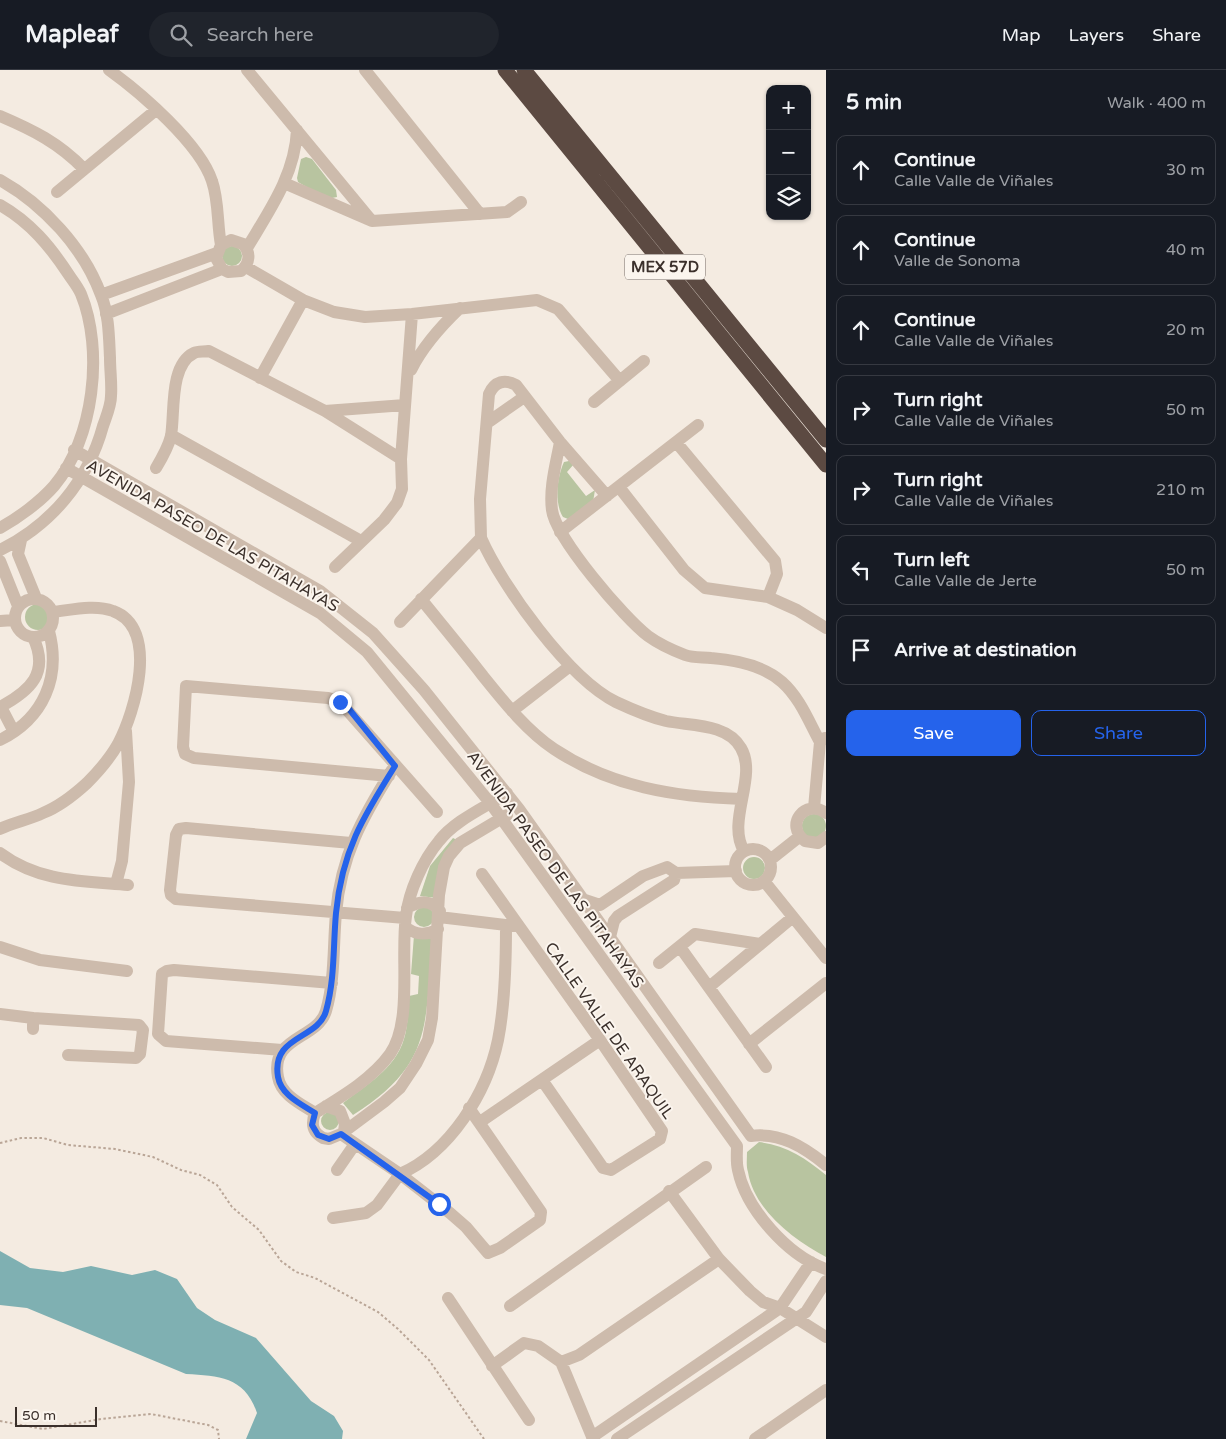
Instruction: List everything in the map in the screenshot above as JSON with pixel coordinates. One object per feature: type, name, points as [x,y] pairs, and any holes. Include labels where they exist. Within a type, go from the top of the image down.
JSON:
[{"type":"highway","name":"MEX 57D","points":[[505,70],[826,465]]},
{"type":"highway","name":"MEX 57D","points":[[524,70],[826,440]]},
{"type":"street","points":[[109,70],[156,110],[190,144],[212,180],[219,249],[218,264],[222,269],[234,273],[246,266],[249,260],[247,248],[284,182],[296,152],[297,130]]},
{"type":"street","points":[[247,70],[372,221]]},
{"type":"street","points":[[365,70],[480,214]]},
{"type":"street","points":[[57,192],[156,110]]},
{"type":"street","points":[[0,116],[31,130],[65,150],[84,169]]},
{"type":"street","points":[[0,180],[14,188],[68,237],[102,295],[109,332],[111,398],[98,447],[76,488],[47,519],[22,540],[0,550]]},
{"type":"street","points":[[284,182],[372,221],[507,212],[521,202]]},
{"type":"street","points":[[0,205],[38,232],[81,293],[91,336],[93,387],[84,428],[66,468],[53,486],[11,522],[0,528]]},
{"type":"street","points":[[28,224],[40,210]]},
{"type":"street","points":[[102,295],[172,269],[219,249],[232,240],[238,241],[247,248]]},
{"type":"street","points":[[246,266],[303,300],[334,312],[365,317],[412,314],[537,300],[558,309],[620,381]]},
{"type":"street","points":[[172,269],[179,284]]},
{"type":"street","points":[[106,314],[179,284],[222,269]]},
{"type":"street","points":[[260,378],[303,300]]},
{"type":"street","points":[[408,377],[418,355],[440,326],[460,308]]},
{"type":"street","points":[[335,567],[384,520],[397,503],[402,489],[401,459],[412,314]]},
{"type":"street","points":[[156,468],[168,446],[171,435],[177,378],[183,361],[195,353],[209,351],[324,411],[401,459]]},
{"type":"street","points":[[594,402],[644,361]]},
{"type":"street","points":[[607,496],[560,442],[516,385],[508,381],[498,383],[492,387],[489,394],[480,499],[481,538],[490,559],[519,602],[570,666],[591,686],[616,702],[664,720],[705,726],[725,732],[741,747],[747,763],[739,826],[740,844],[744,851]]},
{"type":"street","points":[[487,423],[524,397]]},
{"type":"street","points":[[324,411],[405,405]]},
{"type":"street","points":[[560,532],[698,425]]},
{"type":"street","points":[[171,435],[361,541]]},
{"type":"street","points":[[560,442],[552,484],[552,511],[560,532],[594,577],[647,635],[666,647],[688,656],[727,660],[760,667],[782,682],[801,705],[823,740],[814,808]]},
{"type":"street","points":[[676,442],[775,562],[777,574],[768,597]]},
{"type":"street","name":"AVENIDA PASEO DE LAS PITAHAYAS","points":[[74,450],[249,549],[320,592],[373,633],[424,690],[507,793],[751,1136]]},
{"type":"street","name":"AVENIDA PASEO DE LAS PITAHAYAS","points":[[66,468],[320,613],[367,652],[502,818],[737,1146]]},
{"type":"street","points":[[619,487],[684,570],[705,588],[768,597],[797,610],[826,628]]},
{"type":"street","points":[[400,622],[481,538]]},
{"type":"street","points":[[22,540],[18,554],[36,598]]},
{"type":"street","points":[[240,567],[249,549]]},
{"type":"street","points":[[0,562],[18,606],[14,620],[22,633],[33,637],[49,630]]},
{"type":"street","points":[[0,740],[29,720],[42,703],[54,662],[49,630],[53,620],[53,612],[46,603],[36,598],[29,599],[18,606]]},
{"type":"street","points":[[421,599],[512,711],[554,749],[604,775],[654,791],[698,798],[742,799]]},
{"type":"street","points":[[0,829],[44,813],[86,783],[109,758],[126,725],[133,701],[141,654],[138,636],[132,623],[114,611],[101,608],[53,612]]},
{"type":"street","points":[[0,621],[14,620]]},
{"type":"street","points":[[14,732],[1,707],[32,683],[38,674],[40,661],[38,648],[33,637]]},
{"type":"street","points":[[512,711],[570,666]]},
{"type":"street","points":[[392,771],[194,758],[185,754],[183,747],[186,686],[328,698],[340,702],[349,709],[392,771],[437,812]]},
{"type":"street","points":[[0,852],[12,862],[34,871],[72,882],[122,885],[122,861],[129,782],[126,725]]},
{"type":"street","points":[[315,1113],[282,1089],[278,1078],[278,1062],[282,1050],[321,1022],[325,1013],[332,983],[336,911],[344,864],[351,843],[369,807],[392,771]]},
{"type":"street","points":[[507,793],[452,829],[432,850],[406,918],[402,1017],[395,1046],[389,1055],[367,1077],[315,1113],[312,1125],[318,1135],[329,1139],[343,1132],[400,1088],[416,1064],[428,1040],[439,919],[440,887],[444,867],[460,843],[519,809]]},
{"type":"street","points":[[826,813],[814,808],[801,812],[797,818],[796,831],[800,837],[811,843],[826,839]]},
{"type":"street","points":[[351,843],[186,828],[179,829],[176,835],[171,895],[176,899],[406,918],[418,934],[425,934],[439,919]]},
{"type":"street","points":[[452,829],[460,843]]},
{"type":"street","points":[[770,860],[800,837]]},
{"type":"street","points":[[751,849],[759,850],[766,853],[770,860],[770,874],[764,881],[755,885],[748,884],[738,877],[735,863],[744,851],[751,849]]},
{"type":"street","points":[[584,900],[600,905],[644,876],[666,867],[676,873],[736,871]]},
{"type":"street","points":[[610,937],[614,921],[618,916],[654,891],[674,880],[676,873]]},
{"type":"street","name":"CALLE VALLE DE ARAQUIL","points":[[482,874],[512,926],[600,1040],[662,1131],[660,1139],[611,1170],[603,1168],[542,1080]]},
{"type":"street","points":[[644,876],[654,891]]},
{"type":"street","points":[[764,881],[826,958]]},
{"type":"street","points":[[406,918],[422,902],[429,902],[439,919]]},
{"type":"street","points":[[709,987],[793,917]]},
{"type":"street","points":[[333,1218],[366,1213],[378,1205],[400,1174],[429,1156],[447,1138],[470,1108],[484,1082],[498,1039],[512,926],[439,919]]},
{"type":"street","points":[[659,963],[696,934],[760,944]]},
{"type":"street","points":[[0,947],[40,960],[127,970]]},
{"type":"street","points":[[680,947],[766,1067]]},
{"type":"street","points":[[282,1050],[166,1041],[161,1038],[158,1034],[162,974],[174,970],[332,983]]},
{"type":"street","points":[[749,1044],[826,983]]},
{"type":"street","points":[[0,1014],[33,1024],[139,1025],[143,1030],[140,1054],[136,1058],[68,1055]]},
{"type":"street","points":[[480,1122],[600,1040]]},
{"type":"street","points":[[326,1106],[340,1111],[344,1117],[343,1132],[355,1144],[400,1174],[466,1226],[488,1253],[500,1248],[540,1220],[541,1212],[470,1108]]},
{"type":"street","points":[[826,1165],[812,1153],[790,1141],[767,1134],[751,1136],[737,1146],[737,1169],[747,1194],[763,1221],[786,1243],[811,1262],[826,1269]]},
{"type":"street","points":[[337,1170],[355,1144]]},
{"type":"street","points":[[510,1306],[669,1191],[706,1167]]},
{"type":"street","points":[[669,1191],[718,1260],[750,1291],[763,1302],[780,1308],[826,1337]]},
{"type":"street","points":[[561,1362],[579,1355],[718,1260]]},
{"type":"street","points":[[492,1366],[524,1343],[538,1346],[561,1362],[593,1438],[780,1308],[811,1262]]},
{"type":"street","points":[[617,1439],[806,1312],[826,1282]]},
{"type":"street","points":[[448,1298],[529,1420]]},
{"type":"street","points":[[755,1439],[826,1390]]},
{"type":"path","points":[[0,1143],[21,1138],[43,1138],[68,1145],[115,1149],[154,1157],[217,1185],[232,1207],[259,1230],[281,1261],[296,1272],[315,1278],[378,1312],[398,1329],[429,1360],[484,1439]]},
{"type":"path","points":[[0,1421],[43,1429],[101,1419],[151,1414],[208,1424],[218,1430],[219,1439]]},
{"type":"green space","points":[[306,157],[312,159],[336,190],[337,197],[327,199],[298,182],[297,178],[301,159]]},
{"type":"green space","points":[[228,246],[236,246],[242,252],[242,260],[236,266],[228,266],[222,260],[222,252]]},
{"type":"green space","points":[[569,461],[574,464],[567,472],[586,496],[595,490],[593,502],[568,519],[563,517],[560,511],[558,490],[564,462]]},
{"type":"green space","points":[[38,604],[47,608],[51,617],[47,626],[38,630],[29,626],[25,617],[29,608]]},
{"type":"green space","points":[[814,814],[819,815],[825,821],[825,831],[819,837],[814,838],[809,837],[803,831],[802,826],[803,821],[809,815]]},
{"type":"green space","points":[[453,838],[457,840],[437,898],[420,896],[430,866]]},
{"type":"green space","points":[[754,857],[762,860],[765,868],[762,876],[754,879],[746,876],[743,868],[746,860]]},
{"type":"green space","points":[[424,907],[431,910],[434,917],[431,924],[424,927],[417,924],[414,917],[417,910]]},
{"type":"green space","points":[[414,935],[432,938],[428,995],[420,1040],[412,1059],[399,1078],[353,1115],[343,1103],[387,1068],[400,1050],[404,1039],[409,996],[418,994],[419,976],[411,974]]},
{"type":"green space","points":[[326,1112],[334,1112],[339,1117],[337,1128],[326,1130],[321,1125],[321,1117]]},
{"type":"green space","points":[[759,1142],[778,1146],[795,1153],[826,1175],[826,1257],[789,1233],[758,1199],[747,1170],[747,1152]]},
{"type":"water","points":[[0,1251],[30,1268],[63,1272],[91,1266],[132,1275],[155,1270],[177,1279],[197,1308],[215,1320],[256,1338],[311,1401],[334,1416],[343,1431],[342,1439],[246,1439],[257,1413],[246,1392],[238,1385],[220,1378],[186,1374],[27,1308],[0,1305]]},
{"type":"route","points":[[340,702],[349,709],[395,766],[369,807],[351,843],[344,864],[336,911],[332,983],[325,1013],[321,1022],[282,1050],[278,1062],[278,1078],[282,1089],[315,1113],[312,1125],[318,1135],[329,1139],[341,1134],[400,1174],[439,1204]]}]
